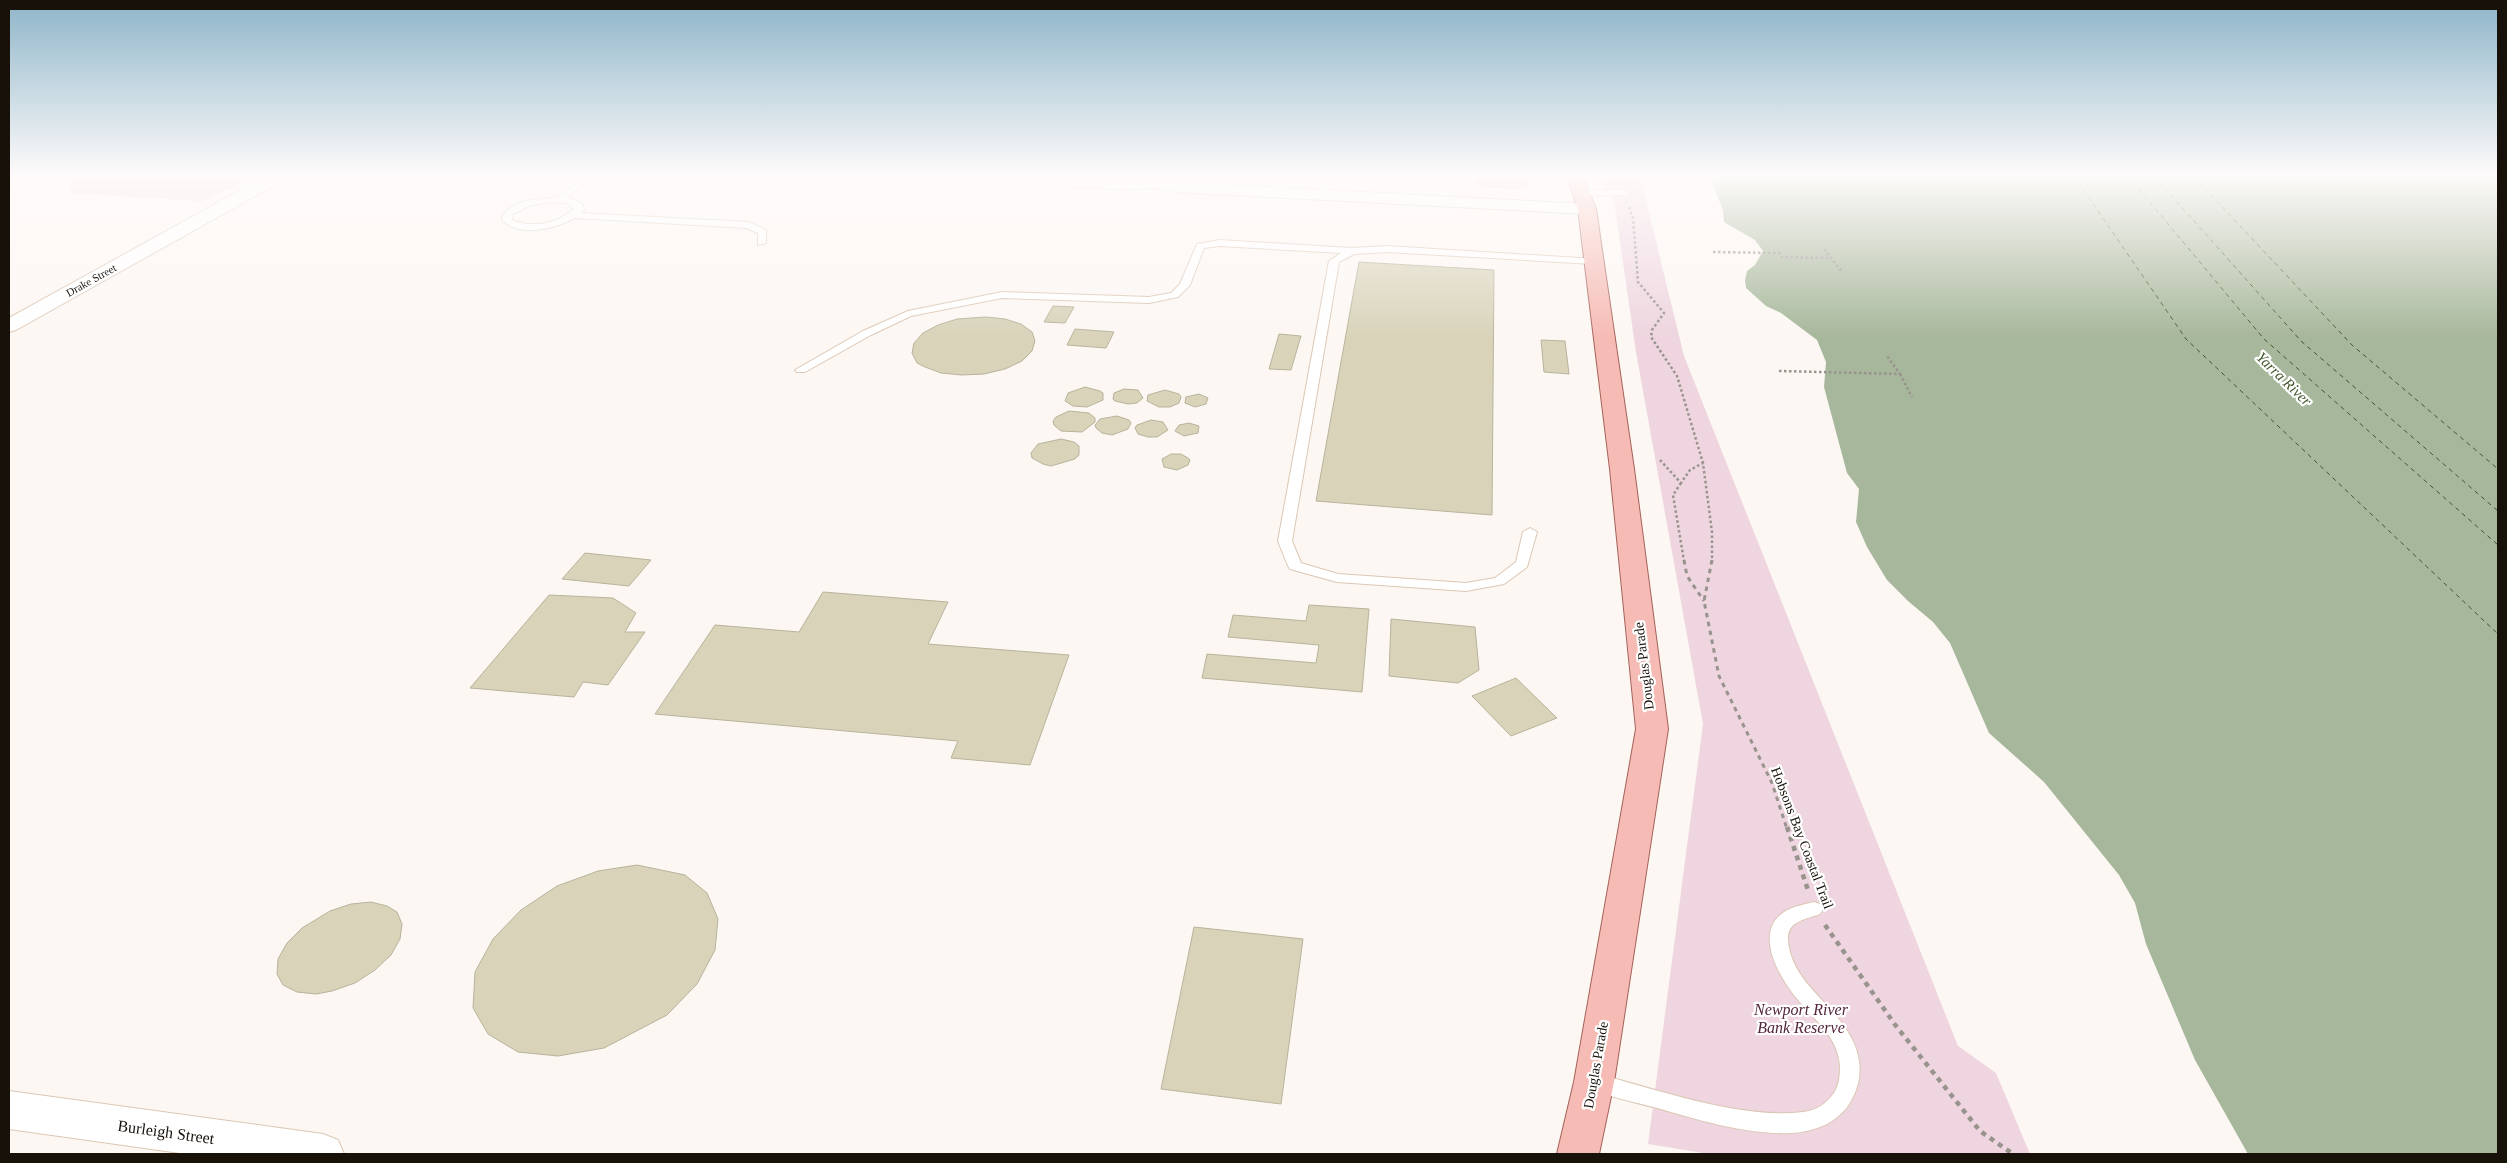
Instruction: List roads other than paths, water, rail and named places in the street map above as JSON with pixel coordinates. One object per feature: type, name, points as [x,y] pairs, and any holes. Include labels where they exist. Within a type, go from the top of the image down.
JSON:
[{"type":"main road","name":"Douglas Parade","points":[[1578,1154],[1594,1082],[1652,730],[1622,469],[1589,230]]},
{"type":"street","name":"Drake Street","points":[[9,326],[181,230]]},
{"type":"street","name":"Burleigh Street","points":[[9,1110],[323,1154]]},
{"type":"lane","points":[[759,230],[763,232],[761,243]]},
{"type":"lane","points":[[801,370],[867,333],[908,314],[1002,295],[1149,300],[1174,295],[1185,285],[1200,246],[1220,243],[1352,251],[1388,250],[1593,261]]},
{"type":"lane","points":[[1352,251],[1334,261],[1285,541],[1296,566],[1337,578],[1466,587],[1498,581],[1522,564],[1530,532]]},
{"type":"lane","points":[[1594,1082],[1703,1110],[1775,1122],[1808,1121],[1822,1116],[1836,1107],[1844,1095],[1850,1077],[1847,1053],[1835,1026],[1800,989],[1789,972],[1779,938],[1781,925],[1787,917],[1814,909]]},
{"type":"water","name":"Yarra River","points":[[1738,230],[2498,230],[2498,1154],[2248,1154],[2195,1060],[2146,944],[2135,903],[2119,875],[2044,782],[1989,733],[1950,643],[1933,622],[1887,580],[1867,547],[1856,522],[1859,489],[1847,473],[1824,387],[1826,362],[1817,340],[1781,313],[1766,306],[1746,288],[1747,271],[1755,265],[1763,251],[1755,240]]},
{"type":"park label","name":"Newport River Bank Reserve","points":[[1801,1018]]}]
